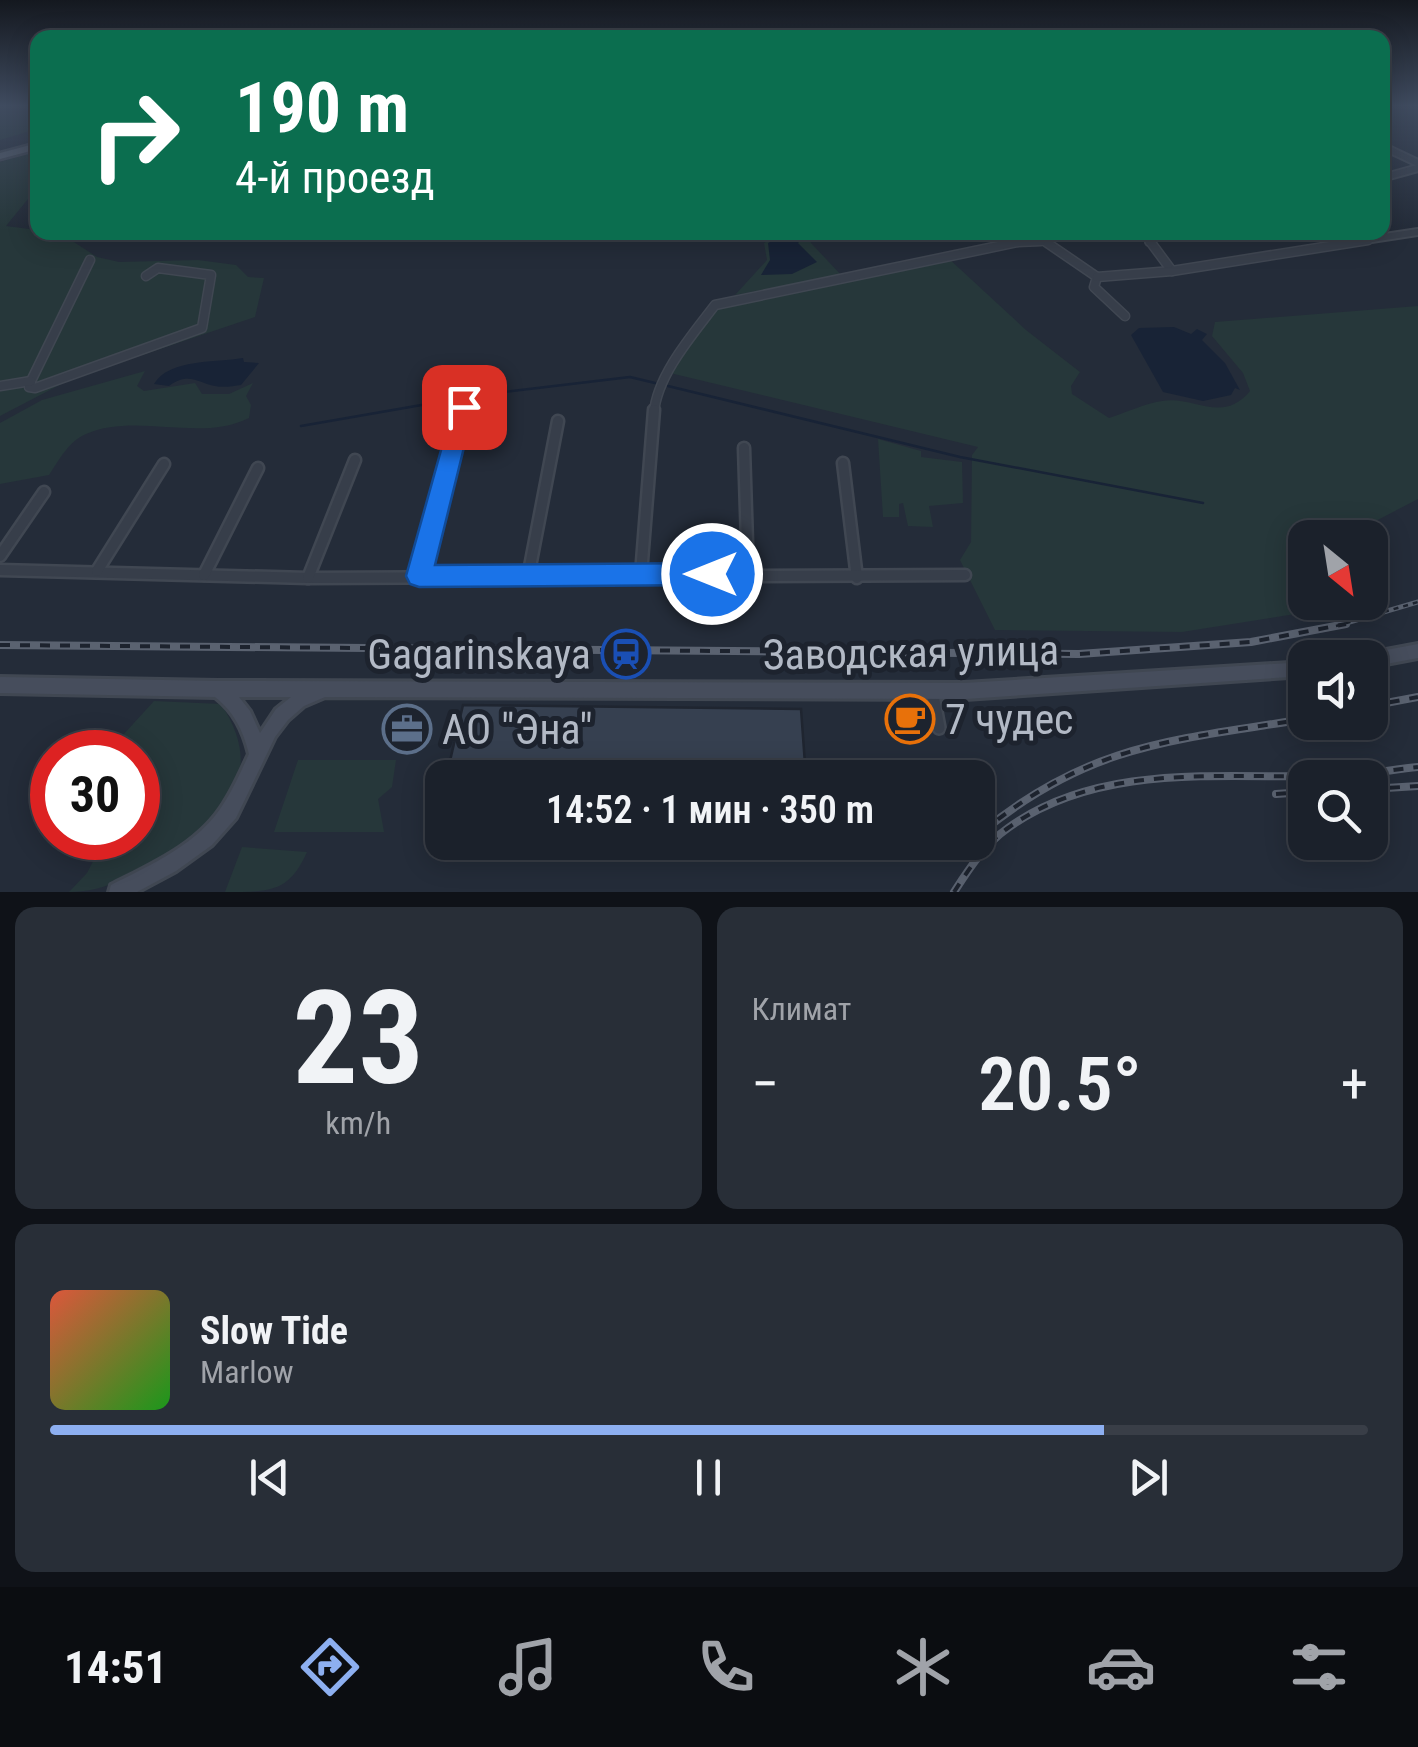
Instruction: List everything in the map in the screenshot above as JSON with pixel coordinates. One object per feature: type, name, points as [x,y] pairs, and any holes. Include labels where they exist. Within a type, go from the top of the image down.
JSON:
[{"type":"main road","points":[[0,156],[30,148]]},
{"type":"main road","points":[[1388,657],[1418,651]]},
{"type":"main road","name":"Заводская улица","points":[[0,685],[932,690],[1071,686],[1288,670]]},
{"type":"main road","points":[[246,719],[260,723],[309,694],[337,686]]},
{"type":"main road","points":[[218,688],[233,699],[246,719],[258,753]]},
{"type":"main road","points":[[118,892],[166,866],[216,828],[241,792],[282,712],[283,697],[271,688],[253,694],[246,719]]},
{"type":"street","points":[[1390,150],[1418,166]]},
{"type":"street","points":[[1390,175],[1418,166]]},
{"type":"street","points":[[1390,236],[1418,232]]},
{"type":"street","points":[[1149,240],[1172,271]]},
{"type":"street","points":[[641,574],[655,400],[689,339],[715,305],[1018,242],[1041,241],[1097,277],[1172,271],[1368,240]]},
{"type":"street","points":[[90,260],[29,387],[202,328],[211,275],[158,268],[146,276]]},
{"type":"street","points":[[1097,277],[1094,287],[1125,316]]},
{"type":"street","points":[[0,386],[30,381]]},
{"type":"street","points":[[419,576],[464,407]]},
{"type":"street","points":[[528,577],[558,421]]},
{"type":"street","points":[[744,448],[748,574]]},
{"type":"street","points":[[308,578],[355,460]]},
{"type":"street","points":[[843,463],[857,578]]},
{"type":"street","points":[[97,571],[164,464]]},
{"type":"street","points":[[204,575],[258,468]]},
{"type":"street","points":[[0,556],[44,492]]},
{"type":"street","points":[[0,570],[308,578],[961,575]]},
{"type":"street","points":[[932,690],[939,728]]},
{"type":"shaded area","points":[[30,153],[30,197],[6,226],[30,229],[30,240],[71,240],[97,257],[119,262],[198,260],[236,265],[248,277],[264,278],[255,317],[71,379],[0,416],[0,162]]},
{"type":"shaded area","points":[[810,240],[842,276],[735,295],[767,260],[764,243]]},
{"type":"shaded area","points":[[947,257],[1026,330],[1080,372],[1071,386],[1072,394],[1109,418],[1162,401],[1218,408],[1239,401],[1250,391],[1243,373],[1212,336],[1215,322],[1418,306],[1418,499],[1378,520],[1288,520],[1288,615],[1182,632],[995,630],[960,560],[971,542],[972,455],[978,447],[670,373],[715,305]]},
{"type":"shaded area","points":[[145,371],[137,386],[144,391],[195,383],[202,394],[229,394],[253,383],[246,396],[251,405],[249,418],[210,428],[106,428],[74,441],[49,475],[0,484],[0,423],[42,400]]},
{"type":"shaded area","points":[[878,439],[921,451],[921,457],[962,462],[963,503],[929,506],[933,527],[908,526],[903,503],[899,504],[899,517],[883,517]]},
{"type":"shaded area","points":[[154,701],[221,704],[235,731],[241,756],[239,778],[230,798],[217,816],[160,857],[160,730],[128,730]]},
{"type":"shaded area","points":[[298,760],[396,760],[392,787],[378,799],[384,832],[274,832]]},
{"type":"shaded area","points":[[242,847],[307,852],[293,875],[276,887],[225,892]]},
{"type":"shaded area","points":[[94,860],[156,860],[104,887],[69,892]]},
{"type":"water","points":[[801,240],[798,243],[817,262],[792,274],[761,275],[770,260],[768,243]]},
{"type":"water","points":[[1174,327],[1191,334],[1197,329],[1207,334],[1202,340],[1225,363],[1240,390],[1235,388],[1231,395],[1203,401],[1163,392],[1131,335],[1139,328]]},
{"type":"water","points":[[243,358],[244,362],[259,363],[241,385],[218,387],[189,379],[169,386],[154,384],[182,366]]},
{"type":"building","points":[[463,705],[801,709],[805,760],[450,760]]},
{"type":"waterway","points":[[301,426],[479,395],[630,377],[655,383]]},
{"type":"waterway","points":[[668,386],[960,457],[1203,503]]},
{"type":"railway","points":[[1337,626],[1418,602]]},
{"type":"railway","points":[[1337,626],[1346,624]]},
{"type":"railway","points":[[0,645],[1079,654],[1251,642],[1337,626]]},
{"type":"railway","points":[[1388,703],[1418,697]]},
{"type":"railway","points":[[995,822],[1059,780],[1097,763],[1173,741],[1288,722]]},
{"type":"railway","points":[[954,892],[1000,834],[1044,807],[1083,792],[1165,778],[1334,776],[1418,767]]},
{"type":"railway","points":[[1388,788],[1418,786]]},
{"type":"railway","points":[[1276,794],[1288,793]]},
{"type":"place","name":"Gagarinskaya","points":[[626,654]]},
{"type":"place","name":"7 чудес","points":[[910,719]]},
{"type":"place","name":"АО \"Эна\"","points":[[407,729]]},
{"type":"route","points":[[464,407],[419,576],[712,574]]}]
